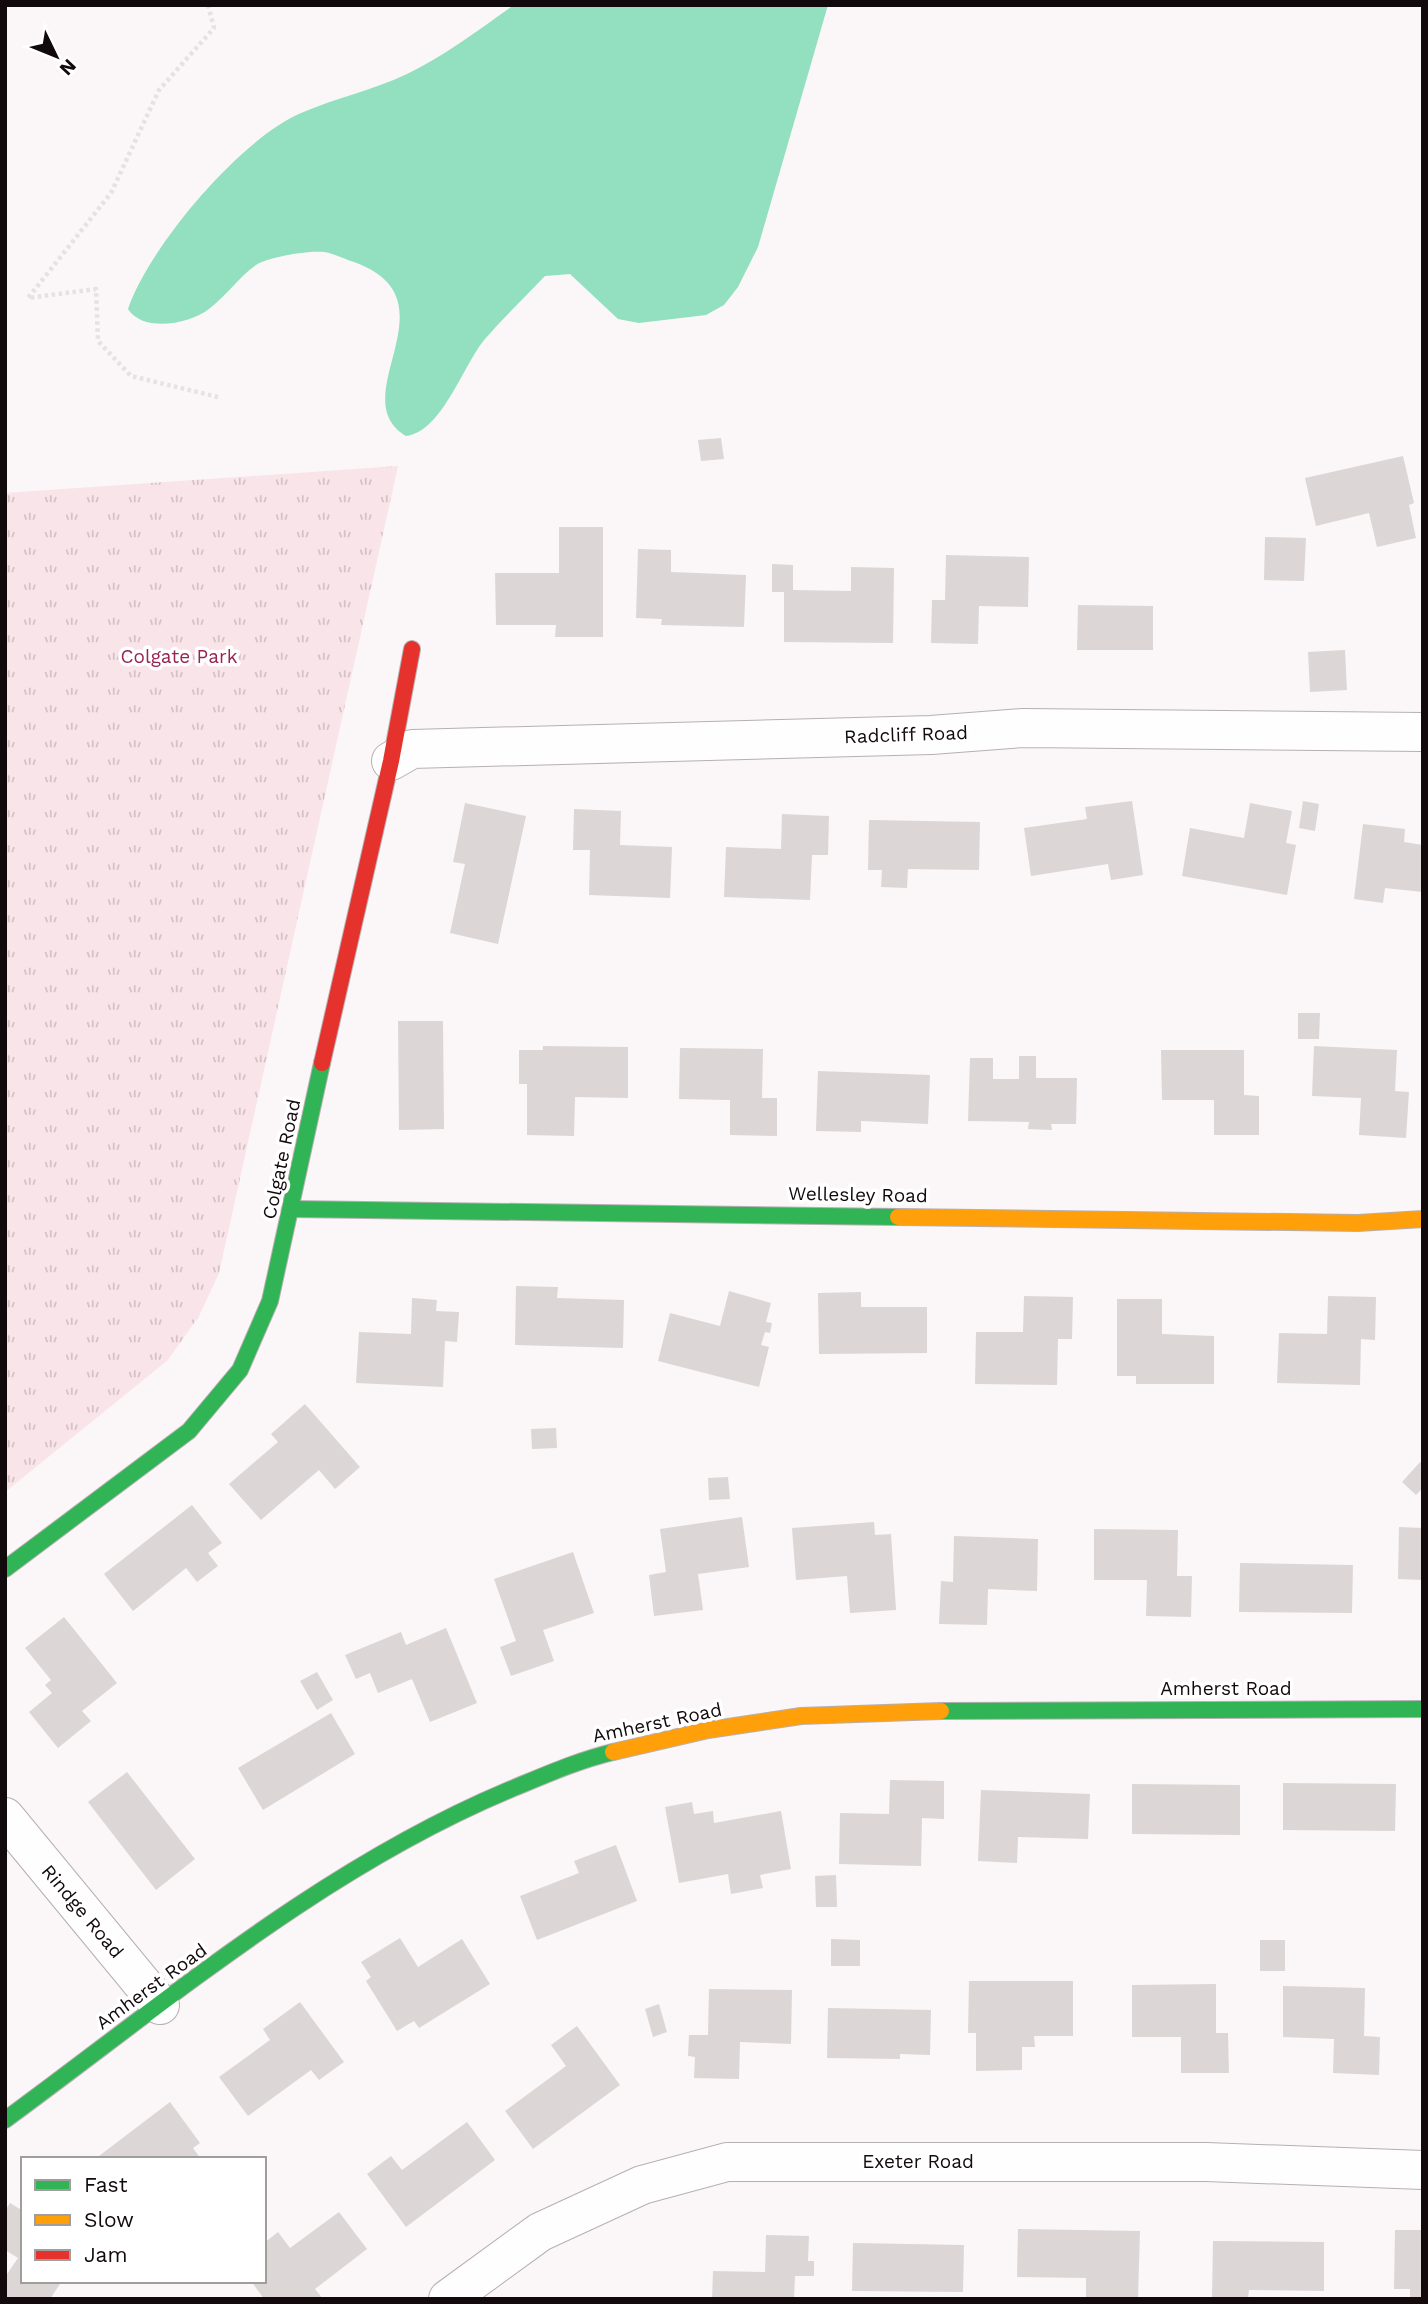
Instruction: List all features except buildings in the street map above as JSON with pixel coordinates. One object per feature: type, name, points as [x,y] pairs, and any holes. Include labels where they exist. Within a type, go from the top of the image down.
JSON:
[{"type":"street","name":"Colgate Road","points":[[5,1569],[189,1431],[240,1370],[270,1301],[292,1209],[377,814],[391,761],[412,649]]},
{"type":"street","name":"Radcliff Road","points":[[391,761],[412,749],[931,735],[1023,728],[1423,732]]},
{"type":"street","name":"Wellesley Road","points":[[292,1209],[1358,1223],[1423,1219]]},
{"type":"street","name":"Amherst Road","points":[[5,2120],[316,1892],[450,1815],[581,1760],[708,1730],[801,1716],[1006,1709],[1423,1709]]},
{"type":"street","name":"Rindge Road","points":[[5,1817],[160,2005]]},
{"type":"street","name":"Exeter Road","points":[[448,2299],[540,2232],[642,2185],[727,2162],[1206,2162],[1423,2170]]},
{"type":"path","points":[[208,5],[214,28],[159,90],[110,193],[27,298],[96,289],[97,341],[131,376],[218,397]]},
{"type":"green space","name":"Colgate Park","points":[[398,466],[219,1273],[199,1316],[168,1360],[5,1492],[5,493]]},
{"type":"shaded area","points":[[514,5],[828,5],[758,247],[738,287],[724,305],[706,315],[639,323],[618,319],[570,274],[545,276],[485,339],[451,396],[430,423],[419,432],[406,436],[389,419],[385,398],[399,323],[397,300],[384,279],[354,262],[324,252],[270,259],[256,265],[209,309],[179,322],[155,324],[135,317],[128,309],[155,256],[176,227],[225,170],[251,146],[277,126],[301,113],[381,85],[421,67]]},
{"type":"traffic: fast","points":[[5,1569],[189,1431],[240,1370],[270,1301],[322,1063]]},
{"type":"traffic: fast","points":[[292,1209],[898,1217]]},
{"type":"traffic: fast","points":[[941,1711],[1423,1709]]},
{"type":"traffic: fast","points":[[5,2120],[186,1984],[310,1898],[374,1858],[509,1790],[573,1764],[613,1752]]},
{"type":"traffic: slow","points":[[898,1217],[1358,1223],[1423,1219]]},
{"type":"traffic: slow","points":[[613,1752],[708,1730],[801,1716],[941,1711]]},
{"type":"traffic: jam","points":[[322,1063],[391,761],[412,649]]}]
